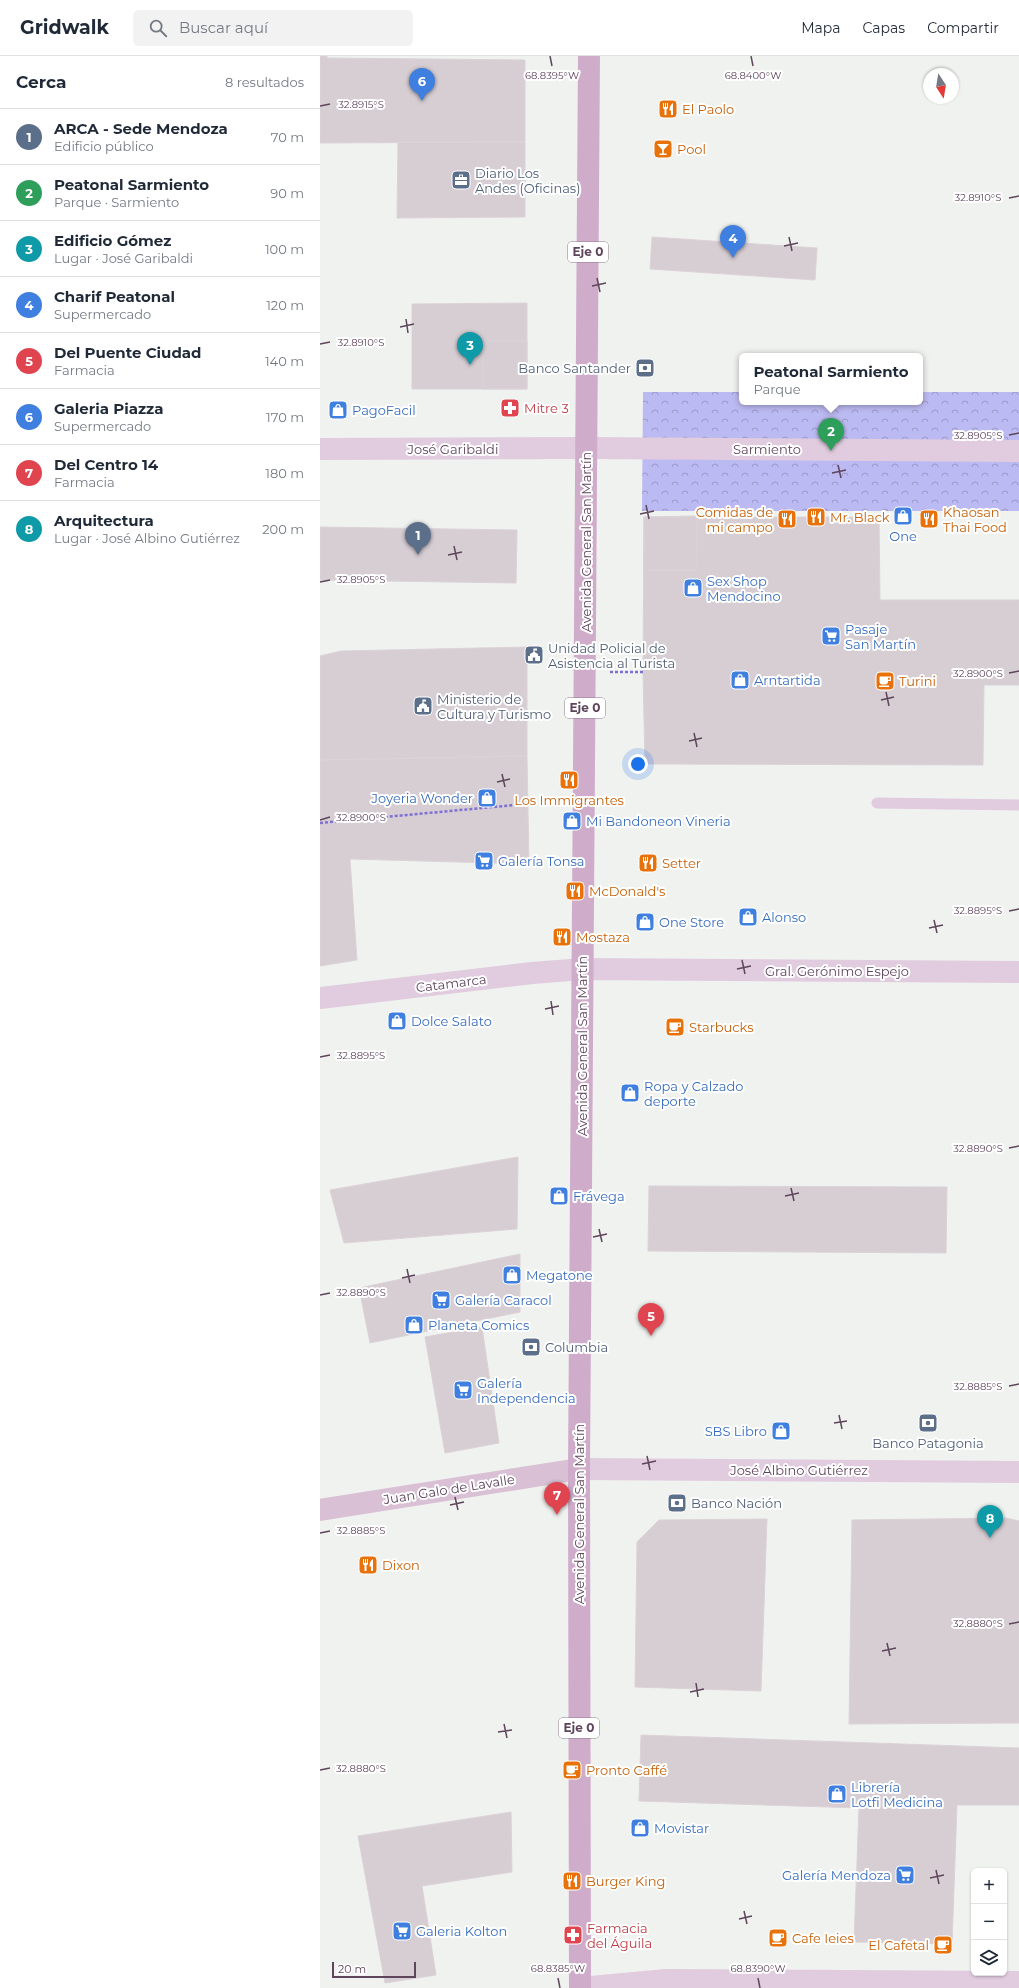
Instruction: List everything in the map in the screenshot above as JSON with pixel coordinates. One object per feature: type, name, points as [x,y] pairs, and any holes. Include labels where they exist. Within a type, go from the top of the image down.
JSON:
[{"type":"main road","name":"Avenida General San Martín","points":[[579,1988],[579,1469],[589,56]]},
{"type":"street","name":"José Garibaldi","points":[[320,449],[587,448]]},
{"type":"street","name":"Sarmiento","points":[[587,448],[1019,451]]},
{"type":"street","name":"Gral. Gerónimo Espejo","points":[[583,969],[1019,972]]},
{"type":"street","name":"Catamarca","points":[[320,998],[532,973],[583,969]]},
{"type":"street","name":"José Albino Gutiérrez","points":[[579,1469],[1019,1472]]},
{"type":"street","name":"Juan Galo de Lavalle","points":[[320,1510],[579,1469]]},
{"type":"street","points":[[579,1988],[666,1980],[1019,1982]]},
{"type":"lane","points":[[877,803],[1019,805]]},
{"type":"path","points":[[585,673],[643,672]]},
{"type":"path","points":[[320,823],[584,799]]},
{"type":"green space","points":[[643,392],[739,392],[739,405],[923,405],[923,392],[1019,392],[1019,511],[642,511]]},
{"type":"building","points":[[320,56],[327,56],[327,58],[525,60],[525,142],[320,143]]},
{"type":"building","name":"Diario Los Andes (Oficinas)","points":[[398,142],[525,142],[525,217],[397,218]]},
{"type":"building","points":[[652,237],[817,248],[815,280],[650,269]]},
{"type":"building","points":[[527,303],[527,389],[412,389],[412,304]]},
{"type":"building","points":[[483,341],[527,341],[527,389],[483,389]]},
{"type":"building","points":[[697,516],[696,570],[644,570],[644,517]]},
{"type":"building","name":"Pasaje San Martín","points":[[644,517],[879,517],[880,600],[1019,600],[1019,685],[984,685],[983,765],[645,764],[643,672]]},
{"type":"building","points":[[320,527],[517,530],[516,583],[320,580]]},
{"type":"building","name":"Ministerio de Cultura y Turismo","points":[[527,647],[527,756],[320,760],[320,656],[341,651]]},
{"type":"building","name":"Galería Tonsa","points":[[527,756],[529,864],[350,859],[357,960],[320,966],[320,760]]},
{"type":"building","points":[[518,1157],[517,1229],[344,1243],[330,1190]]},
{"type":"building","points":[[649,1186],[947,1187],[946,1253],[648,1251]]},
{"type":"building","name":"Galería Caracol","points":[[520,1254],[520,1312],[370,1343],[359,1288]]},
{"type":"building","name":"Galería Independencia","points":[[482,1327],[499,1443],[445,1453],[425,1337]]},
{"type":"building","points":[[1006,1518],[1019,1521],[1019,1723],[849,1724],[852,1520]]},
{"type":"building","points":[[767,1519],[761,1691],[635,1687],[637,1542],[659,1520]]},
{"type":"building","name":"Galería Mendoza","points":[[641,1735],[1019,1748],[1019,1805],[957,1805],[952,1944],[854,1942],[859,1808],[639,1801]]},
{"type":"building","name":"Galeria Kolton","points":[[511,1812],[512,1872],[422,1886],[436,1975],[385,1983],[358,1836]]},
{"type":"place","name":"Galeria Piazza","points":[[422,101]]},
{"type":"place","name":"El Paolo","points":[[668,109]]},
{"type":"place","name":"Pool","points":[[663,149]]},
{"type":"place","name":"Diario Los Andes (Oficinas)","points":[[461,180]]},
{"type":"place","name":"Charif Peatonal","points":[[733,258]]},
{"type":"place","name":"Edificio Gómez","points":[[470,365]]},
{"type":"place","name":"Banco Santander","points":[[645,368]]},
{"type":"place","name":"Mitre 3","points":[[510,408]]},
{"type":"place","name":"PagoFacil","points":[[338,410]]},
{"type":"place","name":"Peatonal Sarmiento","points":[[831,451]]},
{"type":"place","name":"One","points":[[903,516]]},
{"type":"place","name":"Mr. Black","points":[[816,517]]},
{"type":"place","name":"Comidas de mi campo","points":[[787,519]]},
{"type":"place","name":"Khaosan Thai Food","points":[[929,519]]},
{"type":"place","name":"ARCA - Sede Mendoza","points":[[418,555]]},
{"type":"place","name":"Sex Shop Mendocino","points":[[693,588]]},
{"type":"place","name":"Pasaje San Martín","points":[[831,636]]},
{"type":"place","name":"Unidad Policial de Asistencia al Turista","points":[[534,655]]},
{"type":"place","name":"Arntartida","points":[[740,680]]},
{"type":"place","name":"Turini","points":[[885,681]]},
{"type":"place","name":"Ministerio de Cultura y Turismo","points":[[423,706]]},
{"type":"place","name":"Los Immigrantes","points":[[569,780]]},
{"type":"place","name":"Joyeria Wonder","points":[[487,798]]},
{"type":"place","name":"Mi Bandoneon Vineria","points":[[572,821]]},
{"type":"place","name":"Galería Tonsa","points":[[484,861]]},
{"type":"place","name":"Setter","points":[[648,863]]},
{"type":"place","name":"McDonald's","points":[[575,891]]},
{"type":"place","name":"Alonso","points":[[748,917]]},
{"type":"place","name":"One Store","points":[[645,922]]},
{"type":"place","name":"Mostaza","points":[[562,937]]},
{"type":"place","name":"Dolce Salato","points":[[397,1021]]},
{"type":"place","name":"Starbucks","points":[[675,1027]]},
{"type":"place","name":"Ropa y Calzado deporte","points":[[630,1093]]},
{"type":"place","name":"Frávega","points":[[559,1196]]},
{"type":"place","name":"Megatone","points":[[512,1275]]},
{"type":"place","name":"Galería Caracol","points":[[441,1300]]},
{"type":"place","name":"Planeta Comics","points":[[414,1325]]},
{"type":"place","name":"Del Puente Ciudad","points":[[651,1336]]},
{"type":"place","name":"Columbia","points":[[531,1347]]},
{"type":"place","name":"Galería Independencia","points":[[463,1390]]},
{"type":"place","name":"Banco Patagonia","points":[[928,1423]]},
{"type":"place","name":"SBS Libro","points":[[781,1431]]},
{"type":"place","name":"Banco Nación","points":[[677,1503]]},
{"type":"place","name":"Del Centro 14","points":[[557,1515]]},
{"type":"place","name":"Arquitectura","points":[[990,1538]]},
{"type":"place","name":"Dixon","points":[[368,1565]]},
{"type":"place","name":"Pronto Caffé","points":[[572,1770]]},
{"type":"place","name":"Librería Lotfi Medicina","points":[[837,1794]]},
{"type":"place","name":"Movistar","points":[[640,1828]]},
{"type":"place","name":"Galería Mendoza","points":[[905,1875]]},
{"type":"place","name":"Burger King","points":[[572,1881]]},
{"type":"place","name":"Galeria Kolton","points":[[402,1931]]},
{"type":"place","name":"Farmacia del Águila","points":[[573,1935]]},
{"type":"place","name":"Cafe Ieies","points":[[778,1938]]},
{"type":"place","name":"El Cafetal","points":[[943,1945]]}]
